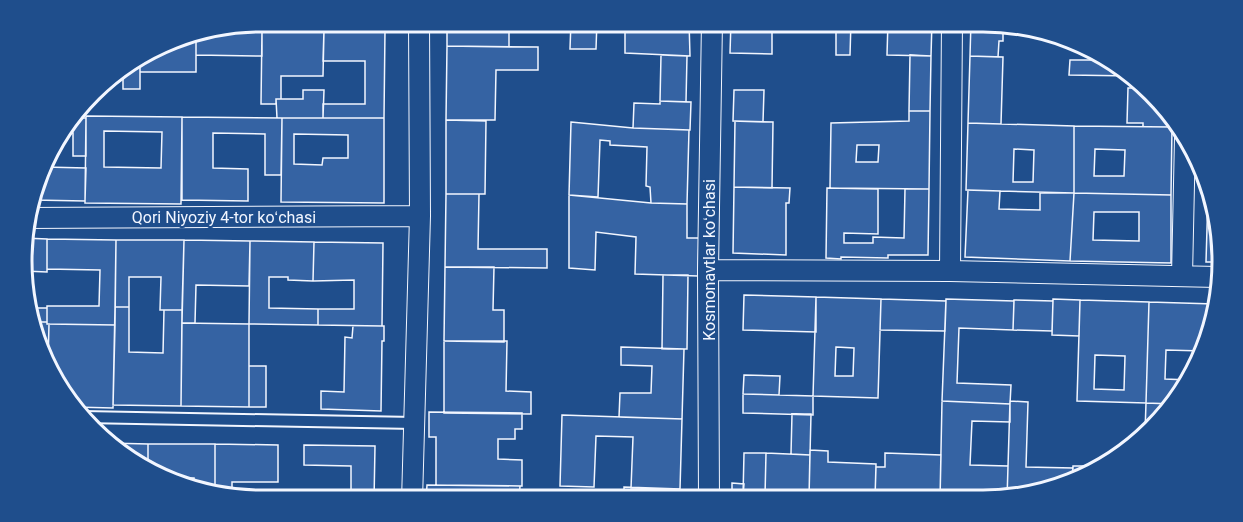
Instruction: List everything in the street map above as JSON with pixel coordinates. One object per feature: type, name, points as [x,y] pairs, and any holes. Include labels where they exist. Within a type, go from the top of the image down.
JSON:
[{"type":"street","points":[[412,490],[420,216],[419,32]]},
{"type":"street","name":"Kosmonavtlar koʻchasi","points":[[709,490],[708,270],[712,32]]},
{"type":"street","points":[[950,271],[952,32]]},
{"type":"street","points":[[1182,276],[1185,153]]},
{"type":"street","name":"Qori Niyoziy 4-tor koʻchasi","points":[[36,218],[420,216]]},
{"type":"street","points":[[708,270],[950,271],[1211,277]]},
{"type":"lane","points":[[93,417],[415,423]]},
{"type":"building","points":[[262,32],[262,56],[196,55],[196,41],[231,33]]},
{"type":"building","points":[[262,32],[324,32],[323,76],[281,76],[281,99],[276,99],[276,104],[261,104]]},
{"type":"building","points":[[324,32],[385,32],[384,118],[323,118],[323,104],[365,104],[365,61],[323,61]]},
{"type":"building","points":[[447,32],[509,32],[509,47],[447,46]]},
{"type":"building","points":[[571,32],[597,32],[596,49],[570,49]]},
{"type":"building","points":[[625,32],[689,32],[690,56],[625,53]]},
{"type":"building","points":[[731,32],[772,32],[772,54],[730,53]]},
{"type":"building","points":[[836,32],[851,32],[850,55],[836,55]]},
{"type":"building","points":[[888,32],[932,32],[931,56],[887,55]]},
{"type":"building","points":[[971,32],[1003,32],[1003,41],[999,41],[998,57],[970,56]]},
{"type":"building","points":[[196,41],[196,72],[140,72],[140,66],[146,62]]},
{"type":"building","points":[[447,46],[538,47],[538,70],[496,70],[495,120],[446,120]]},
{"type":"building","points":[[661,55],[687,56],[686,102],[660,101]]},
{"type":"building","points":[[910,55],[931,56],[930,111],[909,111]]},
{"type":"building","points":[[970,56],[1003,57],[1001,124],[968,123]]},
{"type":"building","points":[[1070,60],[1093,60],[1118,76],[1069,75]]},
{"type":"building","points":[[140,66],[140,89],[123,89],[123,78]]},
{"type":"building","points":[[1128,88],[1133,88],[1168,127],[1143,127],[1143,123],[1127,123]]},
{"type":"building","points":[[303,90],[324,90],[323,118],[277,118],[276,99],[303,99]]},
{"type":"building","points":[[734,90],[764,90],[763,122],[733,121]]},
{"type":"building","points":[[660,101],[691,102],[690,130],[633,128],[634,103],[660,104]]},
{"type":"building","points":[[909,111],[930,111],[929,189],[830,188],[831,123],[909,121]],"holes":[[[857,145],[879,145],[878,162],[856,162]]]},
{"type":"building","points":[[86,116],[182,117],[181,204],[85,203]],"holes":[[[104,131],[162,132],[161,168],[104,167]]]},
{"type":"building","points":[[182,117],[282,118],[281,175],[265,175],[265,134],[213,133],[213,168],[248,169],[248,201],[182,200]]},
{"type":"building","points":[[81,118],[86,118],[86,156],[73,156],[73,133],[70,133]]},
{"type":"building","points":[[282,118],[384,118],[384,203],[281,202]],"holes":[[[294,134],[348,135],[348,158],[323,158],[322,165],[294,164]]]},
{"type":"building","points":[[446,120],[486,121],[485,194],[446,194]]},
{"type":"building","points":[[735,121],[773,122],[772,188],[734,187]]},
{"type":"building","points":[[571,122],[689,130],[687,204],[651,203],[650,187],[646,186],[647,147],[610,145],[610,141],[600,140],[598,197],[569,195]]},
{"type":"building","points":[[968,123],[1074,126],[1074,193],[966,190]],"holes":[[[1014,149],[1034,150],[1033,182],[1013,182]]]},
{"type":"building","points":[[1074,126],[1168,127],[1172,132],[1171,195],[1074,193]],"holes":[[[1095,149],[1125,150],[1124,176],[1094,176]]]},
{"type":"building","points":[[51,167],[86,168],[85,201],[40,200]]},
{"type":"building","points":[[734,187],[790,188],[789,203],[786,203],[786,255],[733,253]]},
{"type":"building","points":[[827,188],[878,189],[878,234],[844,233],[844,243],[873,243],[873,237],[904,238],[905,189],[929,189],[928,255],[888,255],[888,258],[826,258]]},
{"type":"building","points":[[968,190],[1000,191],[999,209],[1040,210],[1040,193],[1074,193],[1070,261],[965,257]]},
{"type":"building","points":[[1074,193],[1171,195],[1171,263],[1070,261]],"holes":[[[1094,212],[1139,212],[1139,241],[1093,240]]]},
{"type":"building","points":[[446,194],[479,194],[478,249],[547,249],[547,268],[445,267]]},
{"type":"building","points":[[569,195],[687,204],[687,238],[699,238],[698,276],[635,274],[636,237],[596,232],[595,270],[569,268]]},
{"type":"building","points":[[1207,218],[1212,261],[1206,262]]},
{"type":"building","points":[[33,238],[47,239],[47,272],[32,271]]},
{"type":"building","points":[[47,239],[116,240],[115,325],[47,324],[47,306],[99,306],[100,270],[47,269]]},
{"type":"building","points":[[116,240],[184,240],[182,310],[160,310],[161,277],[129,277],[129,307],[115,307]]},
{"type":"building","points":[[184,240],[250,241],[249,286],[196,285],[195,323],[182,323]]},
{"type":"building","points":[[250,241],[314,242],[313,281],[269,277],[269,308],[318,309],[318,325],[249,324]]},
{"type":"building","points":[[314,242],[383,243],[382,326],[318,325],[318,309],[354,309],[354,280],[313,281]]},
{"type":"building","points":[[445,267],[494,267],[493,310],[504,310],[504,342],[444,341]]},
{"type":"building","points":[[663,275],[688,275],[687,349],[662,349]]},
{"type":"building","points":[[744,295],[816,297],[816,332],[743,330]]},
{"type":"building","points":[[816,297],[881,299],[878,398],[813,396]],"holes":[[[836,347],[854,348],[853,376],[835,376]]]},
{"type":"building","points":[[881,299],[946,301],[945,331],[880,330]]},
{"type":"building","points":[[946,299],[1014,301],[1013,330],[959,328],[957,383],[1011,385],[1010,404],[942,401]]},
{"type":"building","points":[[1053,299],[1080,300],[1079,336],[1052,335]]},
{"type":"building","points":[[1014,300],[1053,301],[1052,331],[1013,330]]},
{"type":"building","points":[[1080,300],[1149,302],[1146,403],[1077,401]],"holes":[[[1095,355],[1125,356],[1124,390],[1094,389]]]},
{"type":"building","points":[[1149,302],[1207,304],[1193,351],[1166,350],[1165,379],[1179,380],[1173,389],[1162,404],[1146,403]]},
{"type":"building","points":[[115,307],[129,307],[129,352],[163,353],[164,310],[182,310],[181,406],[113,405]]},
{"type":"building","points":[[36,308],[47,308],[47,322],[40,322]]},
{"type":"building","points":[[40,322],[49,324],[48,347]]},
{"type":"building","points":[[182,323],[249,324],[249,407],[181,406]]},
{"type":"building","points":[[49,324],[115,325],[113,408],[84,407],[62,376],[48,347]]},
{"type":"building","points":[[353,326],[384,326],[381,411],[321,409],[321,391],[344,392],[345,337],[352,338]]},
{"type":"building","points":[[444,341],[507,341],[506,391],[531,392],[531,414],[444,413]]},
{"type":"building","points":[[621,347],[684,349],[682,419],[619,417],[620,393],[651,393],[652,366],[621,365]]},
{"type":"building","points":[[249,366],[266,366],[266,407],[249,407]]},
{"type":"building","points":[[744,375],[780,376],[779,395],[743,394]]},
{"type":"building","points":[[743,394],[813,396],[813,415],[743,413]]},
{"type":"building","points":[[942,401],[1010,404],[1010,422],[972,421],[970,465],[1008,466],[1007,489],[940,490]]},
{"type":"building","points":[[1010,401],[1028,402],[1026,467],[1073,468],[1073,472],[1041,483],[1007,489]]},
{"type":"building","points":[[1146,403],[1162,404],[1155,412],[1145,422]]},
{"type":"building","points":[[429,412],[522,413],[522,429],[515,429],[515,439],[498,439],[498,459],[522,460],[522,486],[436,485],[436,437],[429,437]]},
{"type":"building","points":[[792,414],[811,414],[810,455],[791,454]]},
{"type":"building","points":[[562,415],[682,419],[680,489],[631,488],[633,437],[596,436],[594,487],[560,486]]},
{"type":"building","points":[[121,443],[148,444],[148,461]]},
{"type":"building","points":[[148,444],[215,444],[215,486],[173,473],[148,461]]},
{"type":"building","points":[[215,444],[278,445],[278,482],[232,482],[232,489],[215,486]]},
{"type":"building","points":[[304,445],[375,446],[374,490],[351,490],[351,466],[304,465]]},
{"type":"building","points":[[810,450],[828,451],[828,462],[876,464],[875,490],[809,490]]},
{"type":"building","points":[[744,453],[766,453],[765,490],[743,490]]},
{"type":"building","points":[[766,453],[810,455],[809,490],[765,490]]},
{"type":"building","points":[[885,453],[941,455],[940,490],[875,490],[876,467],[885,467]]},
{"type":"building","points":[[1073,466],[1086,466],[1084,467],[1073,472]]},
{"type":"building","points":[[732,483],[744,484],[744,490],[732,490]]},
{"type":"building","points":[[427,485],[520,486],[520,490],[427,490]]},
{"type":"building","points":[[624,487],[680,489],[680,490],[624,490]]}]
